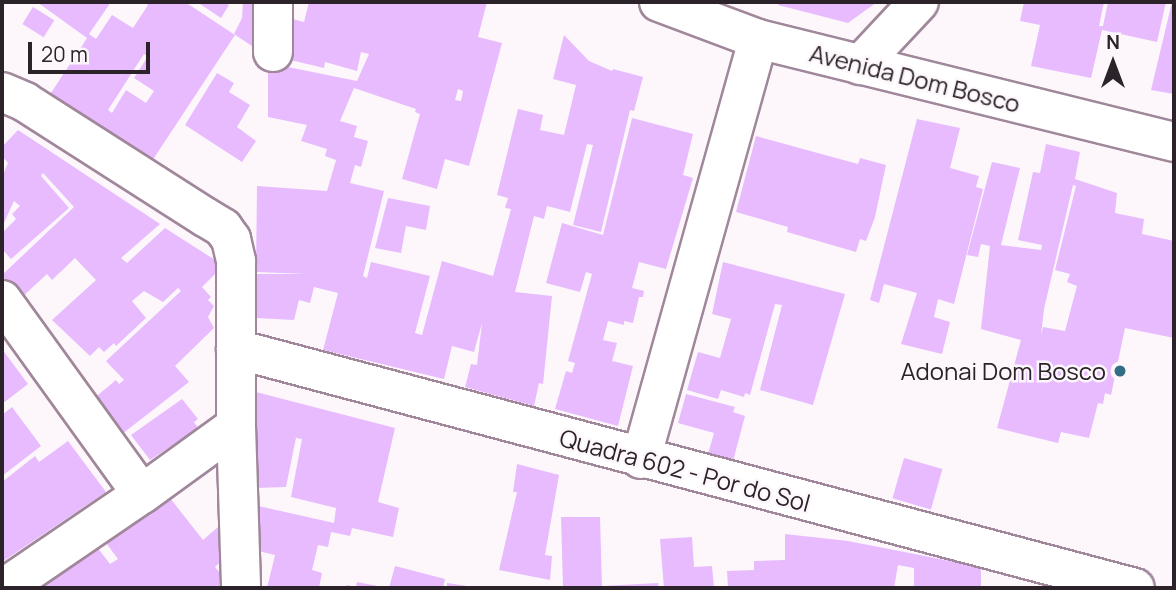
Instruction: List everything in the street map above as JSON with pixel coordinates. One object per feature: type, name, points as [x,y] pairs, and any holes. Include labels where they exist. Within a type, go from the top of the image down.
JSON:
[{"type":"street","points":[[273,52],[274,2]]},
{"type":"street","name":"Avenida Dom Bosco","points":[[659,2],[758,39],[1174,142]]},
{"type":"street","points":[[860,65],[919,2]]},
{"type":"street","points":[[641,459],[758,39]]},
{"type":"street","points":[[2,92],[25,102],[223,228],[235,250],[236,426],[241,588]]},
{"type":"street","points":[[2,300],[142,494]]},
{"type":"street","name":"Quadra 602 - Por do Sol","points":[[236,349],[641,459],[1135,588]]},
{"type":"street","points":[[5,588],[236,426]]},
{"type":"building","points":[[37,2],[111,2],[89,34],[96,39],[112,15],[133,28],[148,5],[143,2],[185,2],[235,35],[152,161],[49,96],[87,38]],"holes":[[[144,54],[148,56],[134,78],[154,91],[146,103],[126,90],[112,113],[108,110]]]},
{"type":"building","points":[[197,2],[223,2],[229,5],[221,18]]},
{"type":"building","points":[[243,2],[258,2],[258,50],[234,34],[242,18]]},
{"type":"building","points":[[309,2],[487,2],[478,37],[502,43],[469,166],[445,159],[437,189],[402,179],[420,114],[415,112],[416,109],[354,88],[340,121],[357,126],[354,137],[368,141],[361,167],[355,165],[350,183],[384,191],[363,276],[367,278],[371,262],[430,276],[415,333],[422,335],[442,261],[493,276],[511,209],[505,208],[508,198],[497,195],[518,109],[543,115],[540,130],[564,135],[576,85],[553,79],[564,35],[589,61],[612,71],[613,69],[643,77],[634,111],[630,110],[601,232],[573,225],[593,145],[587,144],[570,212],[547,206],[544,219],[534,216],[515,292],[552,296],[543,384],[539,383],[534,406],[465,387],[471,364],[477,365],[482,323],[474,352],[452,346],[444,379],[323,350],[338,293],[314,287],[310,303],[299,300],[294,320],[256,318],[256,274],[306,274],[256,272],[257,186],[327,191],[336,160],[325,156],[327,149],[301,141],[307,125],[268,117],[268,63],[357,81],[369,54],[361,52],[357,71],[325,62],[324,68],[282,58],[281,16],[304,22]],"holes":[[[458,89],[463,91],[461,101],[455,100]]]},
{"type":"building","points":[[781,2],[877,2],[848,23],[778,5]]},
{"type":"building","points":[[1024,2],[1104,2],[1099,26],[1103,26],[1108,2],[1166,2],[1157,42],[1102,30],[1091,78],[1031,66],[1040,25],[1020,21]]},
{"type":"building","points":[[1174,2],[1174,94],[1151,90]]},
{"type":"building","points":[[33,7],[54,20],[44,37],[22,24]]},
{"type":"building","points":[[217,73],[234,83],[229,92],[250,105],[237,127],[256,141],[242,162],[185,125]]},
{"type":"building","points":[[632,118],[693,134],[683,175],[693,178],[666,269],[639,262],[632,288],[644,291],[643,297],[639,297],[633,323],[624,321],[624,325],[608,321],[603,340],[617,343],[612,361],[633,366],[618,426],[555,409],[566,371],[572,373],[575,363],[568,361],[592,274],[586,272],[580,292],[546,283],[562,223],[603,235]]},
{"type":"building","points":[[917,119],[960,128],[950,168],[979,176],[976,187],[983,189],[954,304],[938,299],[934,317],[950,322],[942,354],[901,344],[917,293],[884,284],[879,303],[870,300]]},
{"type":"building","points":[[18,130],[160,224],[121,258],[127,263],[165,228],[215,260],[215,274],[202,287],[211,297],[208,300],[214,306],[208,317],[214,328],[175,366],[189,382],[122,434],[92,400],[116,380],[119,384],[124,380],[106,361],[181,291],[178,288],[163,302],[144,291],[132,301],[146,318],[116,346],[114,343],[104,352],[99,347],[90,356],[52,320],[96,280],[75,258],[52,280],[47,274],[20,299],[2,275],[74,207],[43,173],[41,176],[69,208],[11,259],[2,249],[2,233],[16,219],[12,214],[20,206],[14,201],[2,227],[2,177],[8,163],[2,156],[2,147]]},
{"type":"building","points":[[756,136],[858,164],[860,158],[886,165],[875,217],[866,241],[860,239],[856,252],[787,232],[788,227],[736,212]]},
{"type":"building","points":[[1046,144],[1080,152],[1075,179],[1117,193],[1115,213],[1144,219],[1142,234],[1174,241],[1174,338],[1125,328],[1111,395],[1105,393],[1103,404],[1098,403],[1089,438],[1061,432],[1058,443],[997,428],[1021,340],[981,329],[990,246],[981,244],[978,257],[967,255],[992,162],[1020,168],[1001,245],[1041,250],[1042,245],[1018,240],[1033,172],[1040,173]],"holes":[[[1073,185],[1076,186],[1055,270],[1070,274],[1067,282],[1077,286],[1065,331],[1043,327],[1041,336],[1044,309]]]},
{"type":"building","points":[[388,198],[430,206],[426,230],[406,226],[401,253],[375,248]]},
{"type":"building","points":[[723,262],[845,294],[813,405],[760,390],[782,305],[775,304],[750,395],[745,393],[744,397],[721,390],[718,399],[687,390],[698,352],[720,358],[731,319],[712,314]]},
{"type":"building","points":[[2,349],[28,384],[2,404]]},
{"type":"building","points":[[256,392],[395,428],[378,502],[399,508],[393,537],[352,528],[350,536],[331,532],[328,547],[318,545],[312,570],[322,573],[319,588],[267,588],[275,555],[254,550],[254,505],[334,523],[336,508],[291,497],[302,439],[296,438],[286,487],[256,488]]},
{"type":"building","points":[[686,394],[735,407],[733,412],[745,416],[733,461],[708,454],[714,433],[678,423]]},
{"type":"building","points":[[182,399],[198,419],[194,422],[198,428],[150,460],[131,435]]},
{"type":"building","points":[[12,407],[41,446],[2,476],[2,415]]},
{"type":"building","points":[[68,441],[106,492],[2,562],[2,482],[35,456],[39,462]]},
{"type":"building","points":[[904,458],[942,469],[931,509],[892,498]]},
{"type":"building","points":[[517,464],[559,475],[545,555],[552,556],[550,580],[499,570],[517,492],[513,492]]},
{"type":"building","points":[[170,498],[203,540],[218,527],[228,555],[215,567],[227,581],[218,588],[39,588],[97,547],[110,564],[118,559],[106,543]]},
{"type":"building","points":[[561,517],[600,517],[602,586],[658,583],[659,588],[563,588]]},
{"type":"building","points":[[785,534],[848,541],[981,567],[981,588],[914,588],[914,568],[898,565],[894,588],[728,588],[727,571],[754,570],[754,561],[785,560]]},
{"type":"building","points":[[692,537],[694,567],[712,566],[714,588],[664,588],[660,539]]},
{"type":"building","points":[[395,566],[445,579],[443,588],[389,588]]},
{"type":"building","points":[[357,582],[383,587],[346,588],[347,585],[356,587]]},
{"type":"building","points":[[447,583],[474,587],[474,588],[447,588]]},
{"type":"place","name":"Adonai Dom Bosco","points":[[1120,371]]}]
